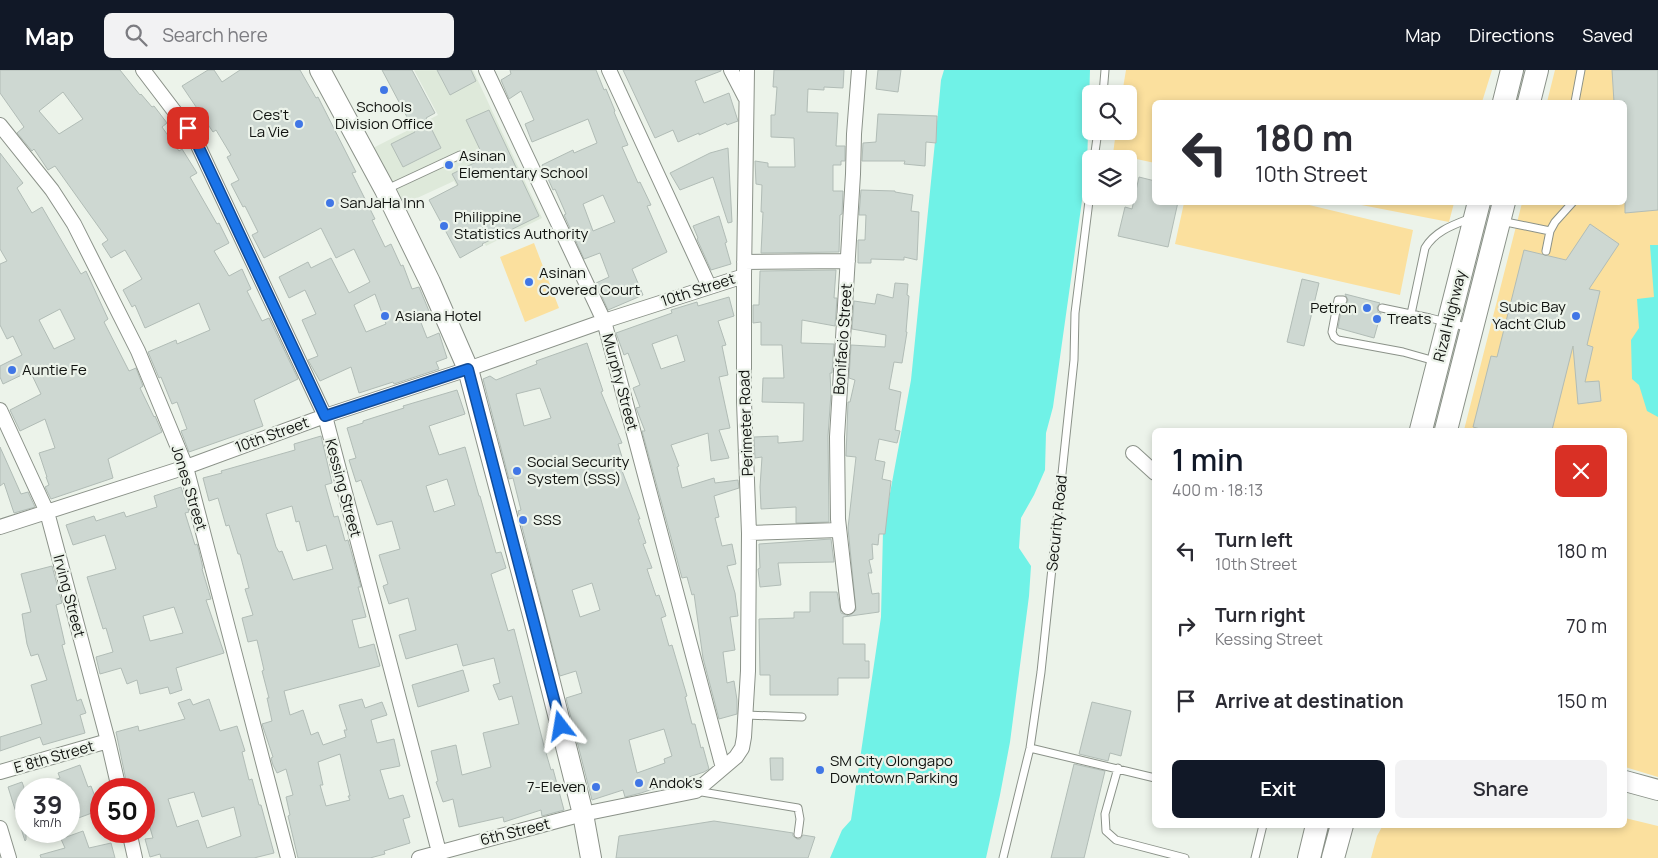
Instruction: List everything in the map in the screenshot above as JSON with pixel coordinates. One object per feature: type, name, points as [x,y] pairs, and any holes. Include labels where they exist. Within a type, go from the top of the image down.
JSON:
[{"type":"main road","points":[[320,70],[385,190],[430,282],[468,369],[534,619],[583,814],[591,858]]},
{"type":"main road","points":[[1504,100],[1512,70]]},
{"type":"main road","points":[[1530,100],[1538,70]]},
{"type":"main road","name":"Rizal Highway","points":[[1422,428],[1448,323],[1489,213]]},
{"type":"main road","name":"Rizal Highway","points":[[1447,428],[1473,329],[1489,213]]},
{"type":"main road","points":[[1627,782],[1658,790]]},
{"type":"main road","points":[[1309,858],[1316,828]]},
{"type":"main road","points":[[1333,858],[1341,828]]},
{"type":"street","name":"Kessing Street","points":[[143,70],[194,137],[325,416],[439,852]]},
{"type":"street","name":"Murphy Street","points":[[486,70],[604,321],[723,768]]},
{"type":"street","points":[[609,70],[709,286]]},
{"type":"street","points":[[731,70],[746,98]]},
{"type":"street","name":"Perimeter Road","points":[[696,791],[740,752],[744,737],[746,715],[749,534],[744,402],[747,70]]},
{"type":"street","name":"Bonifacio Street","points":[[848,607],[839,530],[837,428],[859,70]]},
{"type":"street","name":"Jones Street","points":[[0,125],[52,190],[74,224],[138,351],[186,467],[288,858]]},
{"type":"street","name":"10th Street","points":[[0,527],[186,467],[325,416],[709,286],[744,269],[848,261]]},
{"type":"street","name":"Irving Street","points":[[0,410],[47,512],[116,778]]},
{"type":"street","points":[[1133,453],[1152,470]]},
{"type":"street","points":[[749,534],[839,530]]},
{"type":"street","name":"E 8th Street","points":[[0,772],[108,741]]},
{"type":"street","name":"6th Street","points":[[419,858],[583,814],[696,791]]},
{"type":"street","points":[[0,828],[9,858]]},
{"type":"street","points":[[132,843],[135,858]]},
{"type":"lane","points":[[1104,85],[1106,70]]},
{"type":"lane","points":[[1575,100],[1581,70]]},
{"type":"lane","points":[[385,190],[460,155]]},
{"type":"lane","name":"Security Road","points":[[1003,858],[1030,748],[1042,662],[1074,360],[1075,313],[1088,205]]},
{"type":"lane","points":[[1546,251],[1550,231],[1555,222],[1570,205]]},
{"type":"lane","points":[[1412,314],[1425,248],[1430,238],[1448,227],[1489,213],[1550,231]]},
{"type":"lane","points":[[1343,300],[1338,300],[1332,332],[1338,340],[1403,352],[1438,362]]},
{"type":"lane","points":[[1382,308],[1473,329]]},
{"type":"lane","points":[[746,715],[802,717]]},
{"type":"lane","points":[[1030,748],[1152,777]]},
{"type":"lane","points":[[1118,768],[1105,814],[1106,830],[1116,840],[1164,856],[1185,858]]},
{"type":"lane","points":[[696,791],[798,808],[800,819],[798,834]]},
{"type":"lane","points":[[1255,858],[1262,828]]},
{"type":"shaded area","name":"Asinan Elementary School","points":[[414,70],[473,70],[542,218],[486,246],[454,181],[402,205],[373,148],[438,115]]},
{"type":"shaded area","points":[[1126,70],[1492,70],[1483,100],[1152,100],[1152,162],[1137,159],[1137,150],[1114,150],[1115,140],[1137,140],[1137,85],[1124,85]]},
{"type":"shaded area","name":"Subic Bay Yacht Club","points":[[1555,70],[1658,70],[1658,777],[1627,768],[1627,428],[1465,428],[1521,205],[1627,205],[1627,100],[1548,100]]},
{"type":"shaded area","points":[[1184,205],[1309,205],[1413,230],[1400,295],[1175,244]]},
{"type":"shaded area","points":[[1361,205],[1453,205],[1449,222]]},
{"type":"shaded area","name":"Asinan Covered Court","points":[[534,243],[559,308],[525,322],[500,257]]},
{"type":"shaded area","points":[[1627,818],[1658,826],[1658,858],[1371,858],[1377,836],[1381,828],[1627,828]]},
{"type":"water","points":[[944,70],[1090,70],[1090,85],[1082,85],[1082,140],[1088,140],[1087,150],[1082,150],[1082,201],[1053,407],[1046,433],[1045,470],[1021,518],[1019,548],[1031,566],[1029,596],[1010,742],[986,858],[830,858],[842,830],[851,820],[881,617],[883,531],[911,380],[941,80]]},
{"type":"water","points":[[1650,245],[1658,245],[1658,417],[1647,411],[1639,385],[1632,379],[1631,340],[1639,328],[1637,299],[1654,297]]},
{"type":"building","points":[[0,70],[120,70],[140,95],[152,107],[154,106],[167,123],[162,127],[179,151],[182,149],[197,173],[190,177],[217,224],[219,223],[229,243],[214,251],[229,276],[242,269],[251,289],[247,291],[262,321],[269,318],[298,379],[254,400],[263,426],[189,452],[181,431],[187,429],[177,402],[172,404],[148,352],[176,340],[177,344],[210,330],[199,303],[145,328],[135,305],[132,307],[123,290],[142,279],[125,250],[111,258],[102,244],[108,240],[55,166],[48,170],[34,149],[32,151],[17,133],[24,127],[0,93]],"holes":[[[63,92],[83,119],[59,134],[39,111]]]},
{"type":"building","points":[[208,70],[214,70],[222,82],[240,70],[300,70],[316,98],[318,97],[356,172],[352,173],[375,219],[372,220],[385,247],[391,244],[401,266],[403,265],[412,289],[419,287],[429,311],[418,315],[427,338],[439,333],[447,358],[436,362],[439,369],[359,393],[351,367],[320,381],[308,360],[318,356],[302,320],[316,314],[305,290],[289,298],[279,277],[308,262],[311,268],[331,258],[349,293],[370,282],[354,249],[336,258],[321,228],[264,258],[252,235],[258,232],[231,184],[239,180],[227,157],[231,155],[216,130],[213,132],[182,86]],"holes":[[[375,294],[386,324],[366,332],[354,305]]]},
{"type":"building","points":[[382,70],[412,70],[435,113],[426,118],[441,148],[403,167],[391,144],[415,132]]},
{"type":"building","points":[[437,70],[471,70],[476,81],[450,95]]},
{"type":"building","points":[[510,70],[596,70],[604,90],[606,89],[628,145],[622,147],[638,183],[640,182],[651,205],[647,206],[667,252],[632,269],[643,295],[608,310],[596,283],[609,277],[600,253],[584,259],[564,215],[566,214],[555,189],[553,190],[542,165],[573,150],[574,153],[597,143],[588,119],[532,142],[525,124],[534,120],[521,91],[509,99],[501,80],[511,74]],"holes":[[[603,195],[615,222],[593,231],[583,204]]]},
{"type":"building","points":[[623,70],[721,70],[695,81],[704,103],[729,93],[738,121],[727,125],[726,123],[678,142],[673,130],[655,138]]},
{"type":"building","points":[[774,70],[844,70],[843,88],[824,87],[824,90],[808,89],[807,112],[838,113],[836,146],[845,146],[845,161],[841,161],[841,165],[833,165],[833,191],[843,191],[839,252],[761,253],[762,185],[756,184],[755,161],[768,163],[768,167],[795,167],[794,138],[771,137],[771,115],[775,115],[777,87],[773,87]]},
{"type":"building","points":[[878,70],[901,70],[898,92],[876,89]]},
{"type":"building","points":[[1612,70],[1658,70],[1658,210],[1625,213],[1625,205],[1627,205],[1627,100],[1614,100]]},
{"type":"building","points":[[489,110],[539,216],[482,244],[460,258],[429,200],[458,185],[452,174],[484,158],[466,120]]},
{"type":"building","points":[[878,114],[937,116],[936,143],[926,142],[925,166],[904,164],[905,161],[862,161],[863,143],[876,142]]},
{"type":"building","points":[[728,148],[732,222],[728,223],[713,177],[680,190],[670,173],[710,153]]},
{"type":"building","points":[[0,153],[23,183],[17,188],[32,213],[42,207],[81,274],[86,271],[108,319],[104,322],[129,371],[136,368],[143,386],[140,388],[162,432],[108,459],[113,478],[51,499],[45,487],[49,485],[39,453],[55,448],[45,419],[20,431],[10,410],[41,394],[30,371],[3,384],[0,377],[0,366],[22,355],[13,336],[7,339],[0,325],[0,264],[7,261],[0,249]],"holes":[[[60,309],[75,339],[54,349],[39,320]]]},
{"type":"building","points":[[1139,177],[1152,180],[1152,205],[1177,205],[1168,247],[1118,236],[1125,207],[1132,209],[1133,205],[1137,205]]},
{"type":"building","points":[[861,190],[895,191],[913,195],[911,211],[919,212],[917,260],[904,257],[904,260],[871,259],[871,263],[858,263],[858,240],[865,240],[866,215],[859,215]]},
{"type":"building","points":[[719,216],[731,264],[711,270],[693,226]]},
{"type":"building","points":[[1590,224],[1619,244],[1589,289],[1600,291],[1587,345],[1593,347],[1585,382],[1599,381],[1601,401],[1578,404],[1573,346],[1552,428],[1473,427],[1491,356],[1497,357],[1524,250],[1566,260]]},
{"type":"building","points":[[836,270],[835,326],[802,320],[801,343],[834,344],[832,373],[830,373],[831,393],[828,436],[829,522],[796,523],[796,507],[761,509],[762,457],[755,458],[754,437],[778,436],[778,443],[803,441],[804,403],[762,402],[763,378],[784,378],[782,345],[761,345],[761,322],[753,323],[753,305],[759,305],[760,271]]},
{"type":"building","points":[[1302,279],[1319,283],[1304,346],[1287,342]]},
{"type":"building","points":[[895,283],[908,284],[907,295],[909,296],[907,332],[902,363],[894,362],[889,389],[901,392],[895,430],[900,431],[897,443],[879,439],[875,460],[885,462],[882,479],[891,481],[885,534],[879,534],[878,545],[872,544],[873,559],[869,560],[872,573],[868,573],[872,594],[879,593],[879,612],[843,617],[843,644],[865,644],[865,661],[869,661],[869,678],[838,678],[838,695],[770,695],[770,675],[760,675],[759,619],[794,618],[794,612],[810,612],[810,592],[837,592],[841,613],[849,616],[856,610],[848,528],[856,457],[846,456],[848,402],[850,402],[855,380],[849,378],[851,345],[885,347],[886,335],[852,329],[854,301],[875,304],[877,294],[893,298]]},
{"type":"building","points":[[1345,294],[1380,303],[1377,307],[1378,312],[1381,313],[1374,338],[1338,328],[1342,305],[1346,304],[1348,300]]},
{"type":"building","points":[[729,297],[734,316],[718,321],[726,345],[722,346],[728,375],[719,377],[730,428],[719,430],[729,458],[711,461],[708,433],[671,445],[679,466],[677,467],[682,488],[714,478],[715,483],[738,480],[739,488],[714,496],[719,517],[715,518],[722,546],[732,544],[736,564],[727,566],[735,593],[738,616],[730,617],[735,650],[723,652],[727,683],[734,681],[737,714],[719,719],[703,658],[694,594],[692,595],[687,577],[682,578],[642,431],[645,431],[636,408],[640,407],[633,388],[640,385],[628,353],[624,355],[616,333],[672,313],[671,310],[697,302],[698,306]],"holes":[[[677,335],[685,361],[661,369],[652,344]]]},
{"type":"building","points":[[587,343],[603,391],[601,392],[622,443],[618,444],[625,467],[621,468],[640,519],[638,519],[646,543],[643,544],[652,568],[647,569],[656,596],[659,595],[666,616],[661,618],[669,646],[672,645],[687,696],[685,697],[692,724],[695,724],[709,769],[625,797],[623,790],[592,800],[566,698],[582,693],[576,671],[560,676],[518,511],[521,510],[513,478],[509,479],[483,379],[490,376],[496,380],[537,364],[536,361]],"holes":[[[540,388],[551,418],[524,426],[516,394]],[[592,583],[600,610],[580,617],[572,590]],[[664,729],[672,756],[664,759],[665,763],[637,773],[629,740]]]},
{"type":"building","points":[[457,390],[465,414],[429,426],[439,455],[465,447],[496,553],[501,552],[506,568],[491,574],[508,631],[514,629],[544,746],[551,770],[553,769],[564,810],[542,816],[541,810],[504,822],[503,817],[459,827],[453,799],[443,802],[436,782],[438,781],[431,751],[456,745],[462,775],[491,767],[483,733],[519,724],[512,696],[499,700],[493,685],[500,683],[494,658],[463,666],[457,644],[406,659],[399,635],[416,630],[408,598],[389,604],[383,586],[388,584],[379,555],[400,549],[392,521],[377,525],[361,480],[356,482],[349,460],[356,458],[347,428],[404,408],[403,406]],"holes":[[[447,479],[455,505],[434,512],[426,486]]]},
{"type":"building","points":[[321,436],[332,483],[325,485],[334,517],[338,516],[345,541],[348,540],[361,587],[358,587],[366,617],[352,620],[359,648],[374,644],[380,666],[284,691],[290,715],[303,710],[311,735],[318,732],[323,745],[346,737],[344,730],[347,730],[339,705],[362,699],[365,708],[382,702],[387,715],[371,720],[377,743],[394,739],[400,766],[380,770],[389,799],[403,795],[410,817],[403,819],[410,843],[384,851],[385,854],[370,858],[298,858],[288,816],[290,815],[286,797],[293,795],[286,769],[277,773],[273,765],[271,758],[273,757],[262,724],[272,721],[257,640],[248,642],[242,618],[253,615],[245,589],[249,588],[240,554],[238,554],[229,525],[226,526],[218,498],[209,501],[203,478],[295,450],[294,444]],"holes":[[[292,506],[296,522],[299,521],[307,551],[326,545],[333,569],[293,580],[282,551],[279,552],[276,547],[266,514]],[[340,754],[350,800],[326,806],[320,785],[323,785],[318,762]]]},
{"type":"building","points":[[0,447],[21,494],[28,492],[35,507],[14,513],[4,483],[0,486]]},
{"type":"building","points":[[181,487],[189,512],[185,513],[195,545],[197,544],[198,547],[211,599],[206,600],[224,653],[176,668],[182,690],[170,694],[168,687],[140,694],[137,680],[127,684],[121,668],[100,674],[96,657],[113,652],[106,628],[103,629],[87,577],[116,569],[105,535],[73,545],[66,525],[94,516],[96,521],[124,512],[126,517],[157,507],[154,496]],"holes":[[[174,607],[183,633],[150,641],[143,616]]]},
{"type":"building","points":[[831,539],[834,562],[778,563],[781,585],[760,587],[758,569],[760,568],[759,544]]},
{"type":"building","points":[[52,566],[62,603],[56,605],[65,644],[62,645],[77,701],[81,699],[86,713],[80,715],[85,733],[43,745],[40,737],[0,751],[0,737],[42,724],[31,685],[47,680],[38,654],[31,656],[27,644],[22,614],[31,612],[21,574]]},
{"type":"building","points":[[463,670],[469,691],[418,707],[412,685]]},
{"type":"building","points":[[190,699],[193,705],[209,699],[220,731],[237,726],[245,751],[242,752],[249,780],[252,779],[259,805],[261,805],[274,853],[254,858],[161,858],[160,854],[150,857],[146,843],[155,843],[155,778],[126,778],[116,732],[138,726],[139,731],[185,719],[178,703]],"holes":[[[194,792],[202,817],[234,807],[241,836],[207,848],[198,820],[177,827],[168,799]]]},
{"type":"building","points":[[1092,702],[1131,711],[1121,756],[1110,753],[1108,761],[1079,754]]},
{"type":"building","points":[[770,758],[783,758],[783,780],[771,780]]},
{"type":"building","points":[[1074,764],[1105,771],[1084,858],[1051,858]]},
{"type":"building","points":[[80,765],[88,787],[90,786],[90,814],[80,817],[80,778],[60,778],[58,773]]},
{"type":"building","points":[[15,784],[15,809],[8,787]]},
{"type":"building","points":[[714,821],[793,833],[793,836],[797,839],[800,839],[803,835],[815,837],[808,858],[616,858],[619,836]]},
{"type":"building","points":[[83,831],[89,848],[111,843],[115,858],[41,858],[40,855],[65,848],[63,843],[80,843],[80,832]]},
{"type":"place","name":"Schools Division Office","points":[[384,90]]},
{"type":"place","name":"Ces't La Vie","points":[[299,124]]},
{"type":"place","name":"Asinan Elementary School","points":[[449,165]]},
{"type":"place","name":"SanJaHa Inn","points":[[330,203]]},
{"type":"place","name":"Philippine Statistics Authority","points":[[444,226]]},
{"type":"place","name":"Asinan Covered Court","points":[[529,282]]},
{"type":"place","name":"Petron","points":[[1367,308]]},
{"type":"place","name":"Asiana Hotel","points":[[385,316]]},
{"type":"place","name":"Subic Bay Yacht Club","points":[[1576,316]]},
{"type":"place","name":"Treats","points":[[1377,319]]},
{"type":"place","name":"Auntie Fe","points":[[12,370]]},
{"type":"place","name":"Social Security System (SSS)","points":[[517,471]]},
{"type":"place","name":"SSS","points":[[523,520]]},
{"type":"place","name":"SM City Olongapo Downtown Parking","points":[[820,770]]},
{"type":"place","name":"Andok's","points":[[639,783]]},
{"type":"place","name":"7-Eleven","points":[[596,787]]},
{"type":"route","points":[[188,128],[231,214],[325,416],[468,369],[561,726]]}]
